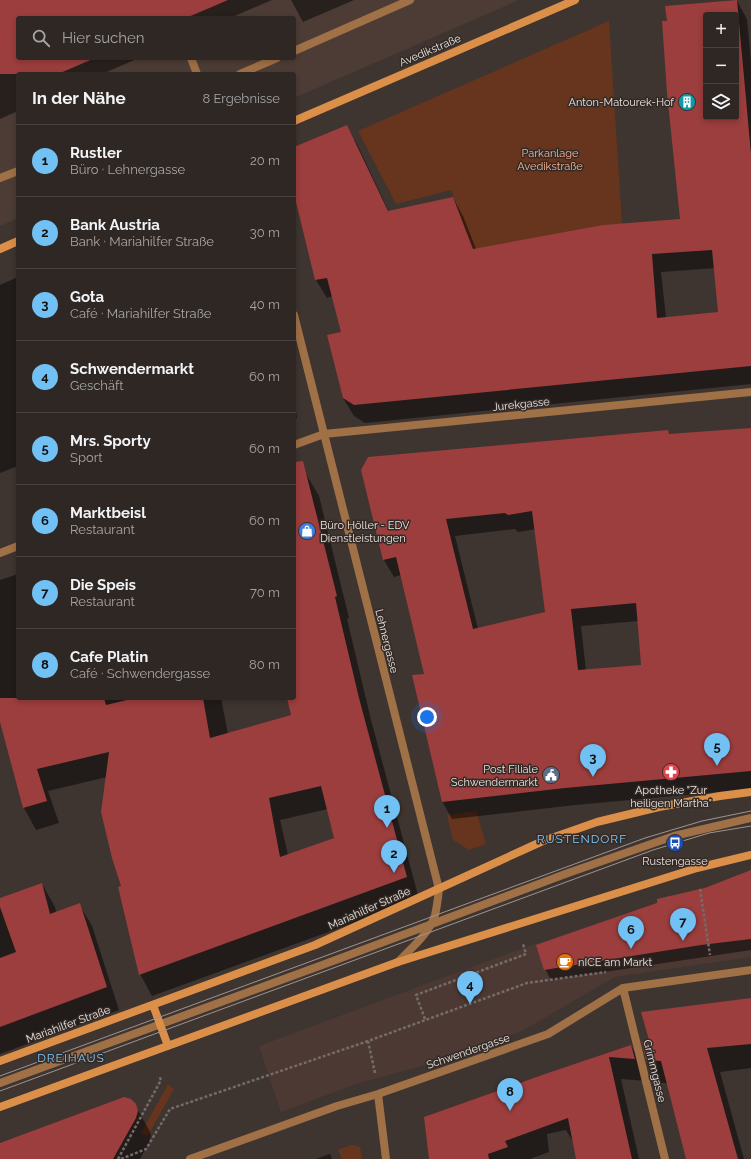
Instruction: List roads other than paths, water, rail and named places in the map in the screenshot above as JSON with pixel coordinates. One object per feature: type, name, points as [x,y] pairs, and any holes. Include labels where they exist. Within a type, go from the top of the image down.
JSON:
[{"type":"street","points":[[296,50],[410,0]]},
{"type":"street","name":"Avedikstraße","points":[[296,120],[575,0]]},
{"type":"street","points":[[192,60],[196,72]]},
{"type":"street","points":[[245,72],[272,60]]},
{"type":"street","points":[[0,178],[16,172]]},
{"type":"street","points":[[0,249],[16,242]]},
{"type":"street","name":"Lehnergasse","points":[[296,323],[439,889],[432,924],[398,962]]},
{"type":"street","name":"Jurekgasse","points":[[296,444],[324,434],[751,392]]},
{"type":"street","points":[[0,553],[16,547]]},
{"type":"street","name":"Mariahilfer Straße","points":[[0,1061],[315,945],[543,841],[597,822],[659,807],[751,792]]},
{"type":"street","points":[[0,1083],[568,873],[674,836],[751,818]]},
{"type":"street","points":[[0,1107],[398,962],[697,868],[751,855]]},
{"type":"street","name":"Schwendergasse","points":[[190,1159],[337,1106],[378,1094],[548,1034],[623,988],[751,970]]},
{"type":"street","name":"Grimmgasse","points":[[623,988],[665,1159]]},
{"type":"street","points":[[153,1005],[168,1046]]},
{"type":"street","points":[[378,1094],[386,1159]]},
{"type":"tram line","points":[[0,1076],[645,838],[702,821],[751,811]]},
{"type":"tram line","points":[[0,1091],[653,850],[709,833],[751,826]]},
{"type":"place","name":"Anton-Matourek-Hof","points":[[687,102]]},
{"type":"place","name":"Büro Höller - EDV Dienstleistungen","points":[[307,531]]},
{"type":"place","name":"Mrs. Sporty","points":[[717,766]]},
{"type":"place","name":"Apotheke \"Zur heiligen Martha\"","points":[[671,772]]},
{"type":"place","name":"Post Filiale Schwendermarkt","points":[[551,775]]},
{"type":"place","name":"Gota","points":[[593,777]]},
{"type":"place","name":"Rustler","points":[[387,828]]},
{"type":"place","name":"Rustengasse","points":[[675,843]]},
{"type":"place","name":"Bank Austria","points":[[394,873]]},
{"type":"place","name":"Die Speis","points":[[683,941]]},
{"type":"place","name":"Marktbeisl","points":[[631,949]]},
{"type":"place","name":"nICE am Markt","points":[[565,962]]},
{"type":"place","name":"Schwendermarkt","points":[[470,1004]]},
{"type":"place","name":"Cafe Platin","points":[[510,1111]]},
{"type":"district","name":"RUSTENDORF","points":[[582,839]]},
{"type":"district","name":"DREIHAUS","points":[[71,1058]]},
{"type":"park label","name":"Parkanlage Avedikstraße","points":[[550,159]]}]
